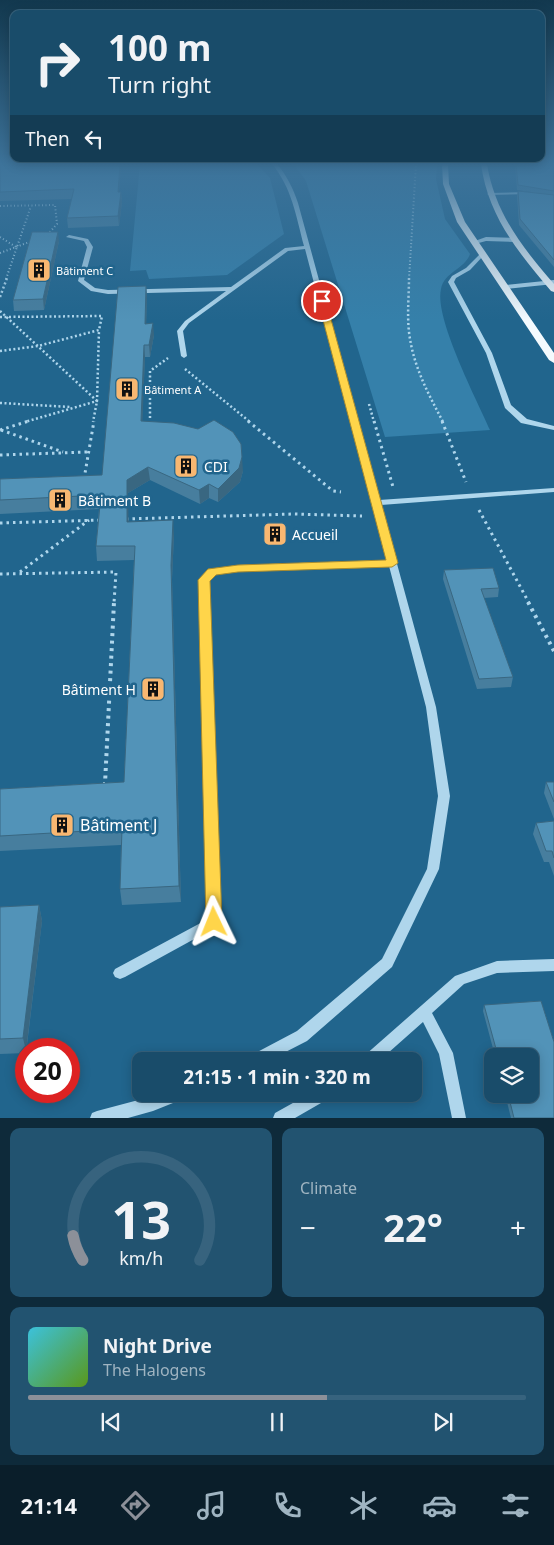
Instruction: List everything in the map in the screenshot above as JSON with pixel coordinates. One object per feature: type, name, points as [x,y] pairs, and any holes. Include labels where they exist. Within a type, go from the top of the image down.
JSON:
[{"type":"main road","points":[[458,216],[554,360]]},
{"type":"main road","points":[[499,216],[514,240],[552,285]]},
{"type":"street","points":[[272,1052],[302,1036],[387,963],[433,869],[444,796],[431,707],[298,216]]},
{"type":"street","points":[[69,237],[86,240],[90,247],[81,281],[93,290],[108,292],[230,289]]},
{"type":"street","points":[[475,242],[486,239],[514,240]]},
{"type":"street","points":[[184,356],[180,331],[187,322],[286,249],[307,247]]},
{"type":"street","points":[[482,254],[468,269],[454,276],[451,282],[489,353],[508,406],[524,421],[554,428]]},
{"type":"street","points":[[505,287],[552,285]]},
{"type":"street","points":[[377,508],[472,496],[554,490]]},
{"type":"street","points":[[120,973],[214,922],[204,580],[212,572],[238,568],[392,563]]},
{"type":"street","points":[[379,1052],[460,980],[497,967],[554,965]]},
{"type":"street","points":[[424,1011],[446,1053],[459,1118]]},
{"type":"street","points":[[97,1118],[158,1102]]},
{"type":"street","points":[[280,1118],[308,1102]]},
{"type":"path","points":[[0,297],[28,216]]},
{"type":"path","points":[[46,234],[57,224],[56,216]]},
{"type":"path","points":[[411,216],[408,251],[410,332],[422,383],[449,434],[472,496],[554,650]]},
{"type":"path","points":[[0,237],[16,248]]},
{"type":"path","points":[[0,253],[38,239]]},
{"type":"path","points":[[0,311],[98,401]]},
{"type":"path","points":[[0,317],[102,316],[99,330],[98,401],[83,483]]},
{"type":"path","points":[[0,351],[38,346],[99,330]]},
{"type":"path","points":[[150,418],[150,371],[164,359],[184,356]]},
{"type":"path","points":[[171,358],[332,491],[341,492]]},
{"type":"path","points":[[0,430],[98,401]]},
{"type":"path","points":[[0,403],[75,407]]},
{"type":"path","points":[[0,430],[66,453]]},
{"type":"path","points":[[0,455],[88,452]]},
{"type":"path","points":[[118,519],[294,514],[348,517],[377,508]]},
{"type":"path","points":[[0,523],[109,519]]},
{"type":"path","points":[[20,572],[90,520]]},
{"type":"path","points":[[0,574],[20,572],[56,574],[116,572],[105,784],[95,785]]},
{"type":"shaded area","points":[[135,216],[280,216],[284,234],[227,275],[149,279],[146,270],[130,271]]},
{"type":"shaded area","points":[[317,216],[444,216],[470,254],[464,263],[446,278],[441,289],[441,302],[444,319],[458,359],[490,430],[385,437]]},
{"type":"building","points":[[67,216],[114,216],[67,218]]},
{"type":"building","points":[[520,216],[554,216],[554,260],[520,219]]},
{"type":"building","name":"Bâtiment C","points":[[32,232],[58,232],[43,299],[13,300]]},
{"type":"building","points":[[146,286],[145,324],[153,323],[149,345],[144,345],[141,421],[174,423],[198,429],[214,420],[233,432],[241,444],[242,457],[239,468],[218,489],[209,484],[199,490],[148,467],[127,480],[127,522],[173,520],[171,565],[179,886],[120,889],[122,829],[0,836],[0,789],[124,782],[135,546],[96,546],[101,495],[0,500],[0,479],[102,475],[118,287]]},
{"type":"building","points":[[493,568],[499,588],[481,589],[513,677],[479,679],[444,570]]},
{"type":"building","points":[[546,782],[554,782],[554,802]]},
{"type":"building","points":[[554,821],[554,858],[552,851],[546,851],[536,823]]},
{"type":"building","points":[[39,905],[23,1038],[0,1039],[0,907]]},
{"type":"building","points":[[541,1001],[554,1042],[554,1118],[514,1118],[510,1103],[539,1103],[539,1048],[496,1048],[484,1005]]},
{"type":"place","name":"Bâtiment C","points":[[39,270]]},
{"type":"place","name":"Bâtiment A","points":[[127,389]]},
{"type":"place","name":"CDI","points":[[186,466]]},
{"type":"place","name":"Bâtiment B","points":[[60,500]]},
{"type":"place","name":"Accueil","points":[[275,534]]},
{"type":"place","name":"Bâtiment H","points":[[153,689]]},
{"type":"place","name":"Bâtiment J","points":[[62,825]]},
{"type":"route","points":[[214,922],[204,580],[212,572],[238,568],[392,563],[322,301]]}]
